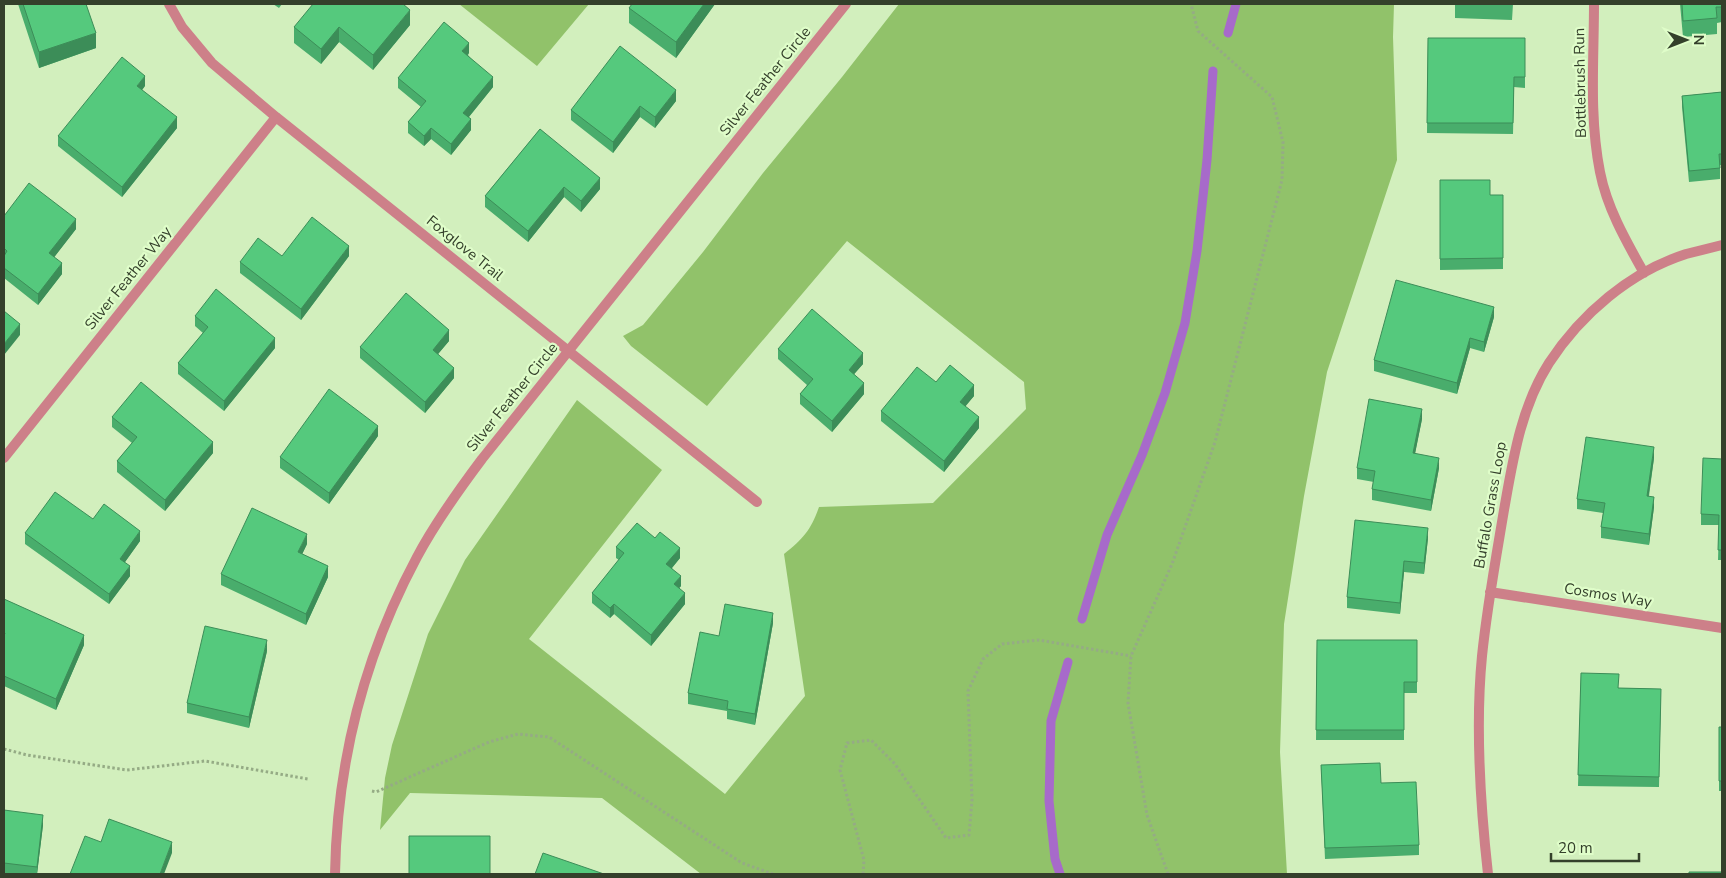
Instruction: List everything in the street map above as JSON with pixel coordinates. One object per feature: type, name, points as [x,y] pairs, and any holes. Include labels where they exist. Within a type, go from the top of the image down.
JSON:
[{"type":"street","name":"Foxglove Trail","points":[[168,4],[182,27],[212,63],[276,117],[757,502]]},
{"type":"street","name":"Silver Feather Circle","points":[[335,874],[336,835],[346,754],[363,686],[386,620],[417,556],[454,497],[482,459],[846,4]]},
{"type":"street","name":"Bottlebrush Run","points":[[1594,4],[1594,127],[1600,173],[1616,222],[1644,273]]},
{"type":"street","name":"Silver Feather Way","points":[[4,458],[276,117]]},
{"type":"street","name":"Buffalo Grass Loop","points":[[1488,874],[1482,821],[1478,739],[1482,657],[1490,592],[1517,439],[1530,400],[1549,364],[1576,327],[1609,296],[1644,273],[1684,255],[1722,245]]},
{"type":"street","name":"Cosmos Way","points":[[1490,592],[1722,628]]},
{"type":"path","points":[[1168,874],[1147,815],[1128,703],[1131,656],[1172,564],[1215,442],[1282,180],[1283,142],[1272,97],[1198,31],[1191,4]]},
{"type":"path","points":[[863,874],[864,860],[840,770],[847,743],[871,740],[895,764],[946,838],[969,834],[972,800],[968,691],[983,659],[1002,644],[1039,640],[1131,656]]},
{"type":"path","points":[[372,791],[376,792],[489,742],[518,734],[550,738],[742,863],[773,874]]},
{"type":"path","points":[[4,749],[27,755],[127,770],[205,761],[308,779]]},
{"type":"green space","points":[[459,4],[589,4],[537,66]]},
{"type":"green space","points":[[899,4],[1394,4],[1393,37],[1397,160],[1327,372],[1304,496],[1284,624],[1280,752],[1287,874],[701,874],[602,798],[410,793],[380,830],[385,778],[392,745],[428,634],[465,560],[577,400],[662,470],[529,639],[725,794],[805,696],[784,554],[806,534],[819,507],[933,503],[1026,409],[1024,382],[847,241],[707,406],[631,346],[623,336],[643,325]]},
{"type":"building","points":[[23,4],[86,4],[96,33],[39,52]]},
{"type":"building","points":[[313,4],[403,4],[410,10],[373,55],[339,27],[321,49],[294,27]]},
{"type":"building","points":[[632,4],[704,4],[676,42],[629,8]]},
{"type":"building","points":[[1682,4],[1722,4],[1722,7],[1716,7],[1717,18],[1683,21]]},
{"type":"building","points":[[444,22],[469,43],[462,51],[493,77],[463,113],[471,119],[451,144],[431,128],[424,136],[408,122],[426,101],[398,78]]},
{"type":"building","points":[[1428,38],[1525,38],[1525,77],[1514,77],[1513,123],[1427,123]]},
{"type":"building","points":[[620,46],[676,90],[655,117],[640,106],[613,142],[571,110]]},
{"type":"building","points":[[122,57],[145,76],[137,86],[177,117],[122,187],[58,136]]},
{"type":"building","points":[[1722,92],[1722,154],[1719,154],[1720,168],[1689,171],[1682,96]]},
{"type":"building","points":[[540,129],[600,178],[581,201],[564,187],[528,231],[485,196]]},
{"type":"building","points":[[1440,180],[1490,180],[1490,195],[1503,195],[1503,258],[1440,259]]},
{"type":"building","points":[[29,183],[76,219],[49,253],[62,263],[38,294],[4,268],[4,256],[7,251],[4,248],[4,216]]},
{"type":"building","points":[[312,217],[349,246],[301,309],[240,262],[258,238],[282,256]]},
{"type":"building","points":[[1396,280],[1494,307],[1484,342],[1470,338],[1457,383],[1374,360]]},
{"type":"building","points":[[216,289],[275,338],[224,401],[178,363],[208,327],[195,316]]},
{"type":"building","points":[[406,293],[449,330],[433,350],[454,368],[425,402],[360,347]]},
{"type":"building","points":[[812,309],[863,353],[849,370],[864,383],[832,421],[800,394],[813,379],[778,349]]},
{"type":"building","points":[[4,311],[20,324],[4,344]]},
{"type":"building","points":[[950,365],[974,385],[960,402],[979,417],[944,461],[881,411],[917,367],[936,382]]},
{"type":"building","points":[[141,382],[213,442],[165,500],[117,461],[137,437],[112,417]]},
{"type":"building","points":[[329,389],[378,426],[329,493],[280,457]]},
{"type":"building","points":[[1369,399],[1422,409],[1413,453],[1439,458],[1431,500],[1372,489],[1375,471],[1357,468]]},
{"type":"building","points":[[1586,437],[1654,447],[1647,496],[1654,497],[1649,534],[1601,527],[1605,503],[1577,499]]},
{"type":"building","points":[[1703,458],[1722,459],[1722,550],[1718,550],[1719,515],[1701,514]]},
{"type":"building","points":[[55,492],[93,519],[104,504],[140,531],[120,559],[130,566],[109,594],[25,533]]},
{"type":"building","points":[[252,508],[307,534],[298,552],[328,566],[306,614],[221,574]]},
{"type":"building","points":[[1355,520],[1428,528],[1424,563],[1404,561],[1400,603],[1347,597]]},
{"type":"building","points":[[637,523],[655,538],[660,532],[680,548],[666,564],[681,576],[674,584],[685,593],[651,635],[614,604],[610,608],[592,593],[624,553],[616,547]]},
{"type":"building","points":[[4,599],[84,635],[56,699],[4,676]]},
{"type":"building","points":[[725,604],[773,613],[755,714],[727,709],[728,701],[688,693],[700,632],[719,636]]},
{"type":"building","points":[[205,626],[267,640],[249,717],[187,703]]},
{"type":"building","points":[[1317,640],[1417,640],[1417,682],[1404,682],[1404,730],[1316,730]]},
{"type":"building","points":[[1581,673],[1619,674],[1618,688],[1661,689],[1659,777],[1578,775]]},
{"type":"building","points":[[1719,727],[1722,727],[1722,781],[1719,781]]},
{"type":"building","points":[[1380,763],[1381,783],[1416,782],[1419,845],[1325,848],[1321,765]]},
{"type":"building","points":[[4,810],[43,815],[37,867],[4,863]]},
{"type":"building","points":[[109,819],[172,842],[160,874],[70,874],[85,836],[101,842]]},
{"type":"building","points":[[409,836],[490,836],[490,874],[409,874]]},
{"type":"building","points":[[543,853],[604,874],[535,874]]},
{"type":"building","points":[[1689,872],[1722,872],[1722,874],[1689,874]]},
{"type":"waterway","points":[[1228,33],[1236,4]]},
{"type":"waterway","points":[[1082,619],[1107,535],[1142,455],[1165,393],[1185,323],[1197,251],[1207,160],[1213,71]]},
{"type":"waterway","points":[[1060,874],[1055,859],[1049,801],[1051,721],[1068,662]]}]
